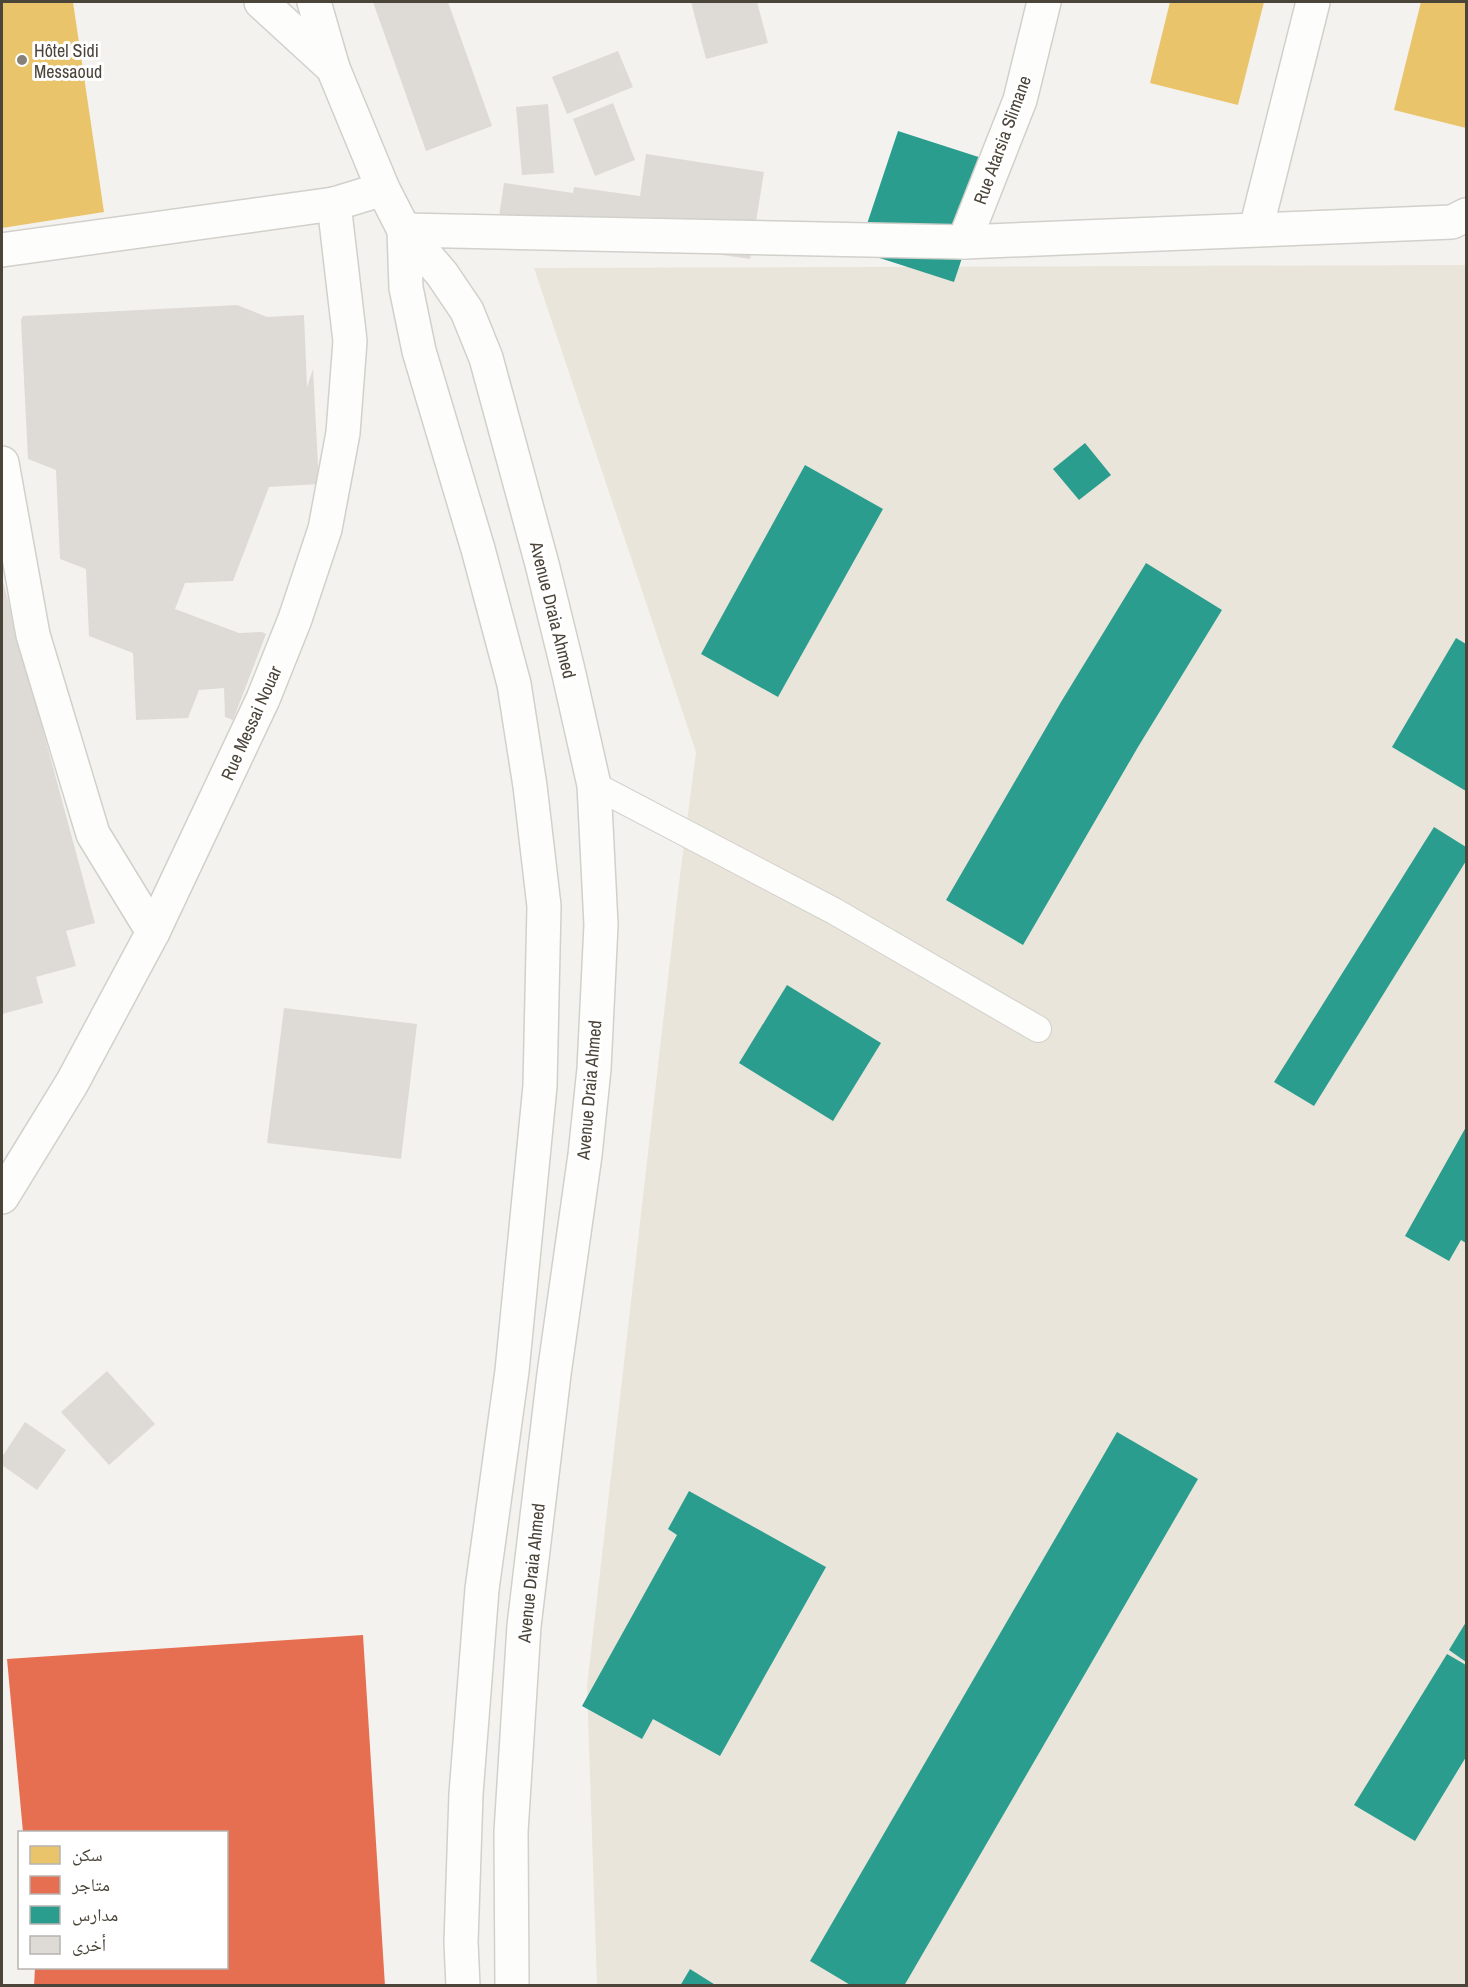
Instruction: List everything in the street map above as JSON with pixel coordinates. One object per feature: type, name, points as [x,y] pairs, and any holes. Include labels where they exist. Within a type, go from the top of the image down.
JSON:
[{"type":"street","points":[[261,2],[333,68]]},
{"type":"street","name":"Avenue Draia Ahmed","points":[[314,2],[333,68],[383,189],[404,231],[442,274],[466,311],[486,358],[563,649],[594,785],[601,925],[594,1069],[585,1155],[554,1374],[525,1626],[511,1832],[512,1986]]},
{"type":"street","name":"Rue Atarsia Slimane","points":[[964,242],[1020,100],[1044,2]]},
{"type":"street","points":[[1256,229],[1313,2]]},
{"type":"street","points":[[2,250],[334,204],[383,189]]},
{"type":"street","name":"Rue Messai Nouar","points":[[2,1197],[72,1083],[153,932],[263,699],[295,620],[325,529],[343,433],[350,342],[334,204]]},
{"type":"street","points":[[404,231],[964,242],[1452,222],[1467,215]]},
{"type":"street","name":"Avenue Draia Ahmed","points":[[404,231],[406,288],[419,351],[478,549],[514,684],[530,786],[544,906],[540,1086],[512,1371],[482,1589],[466,1794],[461,1942],[463,1986]]},
{"type":"street","points":[[2,463],[33,635],[93,834],[153,932]]},
{"type":"street","points":[[512,1371],[554,1374]]},
{"type":"lane","points":[[594,785],[834,911],[1038,1029]]},
{"type":"shaded area","points":[[1466,265],[1466,1985],[597,1985],[587,1686],[696,752],[534,268]]},
{"type":"building: سكن","points":[[2,2],[73,2],[104,212],[2,228]]},
{"type":"building: سكن","points":[[1170,2],[1264,2],[1238,105],[1150,83]]},
{"type":"building: سكن","points":[[1421,2],[1466,2],[1466,128],[1394,110]]},
{"type":"building: متاجر","points":[[363,1635],[385,1986],[34,1986],[35,1969],[228,1969],[228,1831],[23,1831],[7,1659]]},
{"type":"building: مدارس","points":[[898,131],[994,162],[954,282],[858,251]]},
{"type":"building: مدارس","points":[[1085,443],[1111,475],[1079,500],[1053,469]]},
{"type":"building: مدارس","points":[[805,465],[883,509],[778,697],[701,654]]},
{"type":"building: مدارس","points":[[1146,563],[1222,610],[1138,747],[1023,945],[946,900],[1061,702]]},
{"type":"building: مدارس","points":[[1456,638],[1466,644],[1466,791],[1392,747]]},
{"type":"building: مدارس","points":[[1434,827],[1466,847],[1466,861],[1314,1106],[1274,1082]]},
{"type":"building: مدارس","points":[[787,985],[881,1043],[833,1121],[739,1063]]},
{"type":"building: مدارس","points":[[1466,1127],[1466,1243],[1461,1240],[1449,1261],[1405,1236]]},
{"type":"building: مدارس","points":[[1117,1432],[1198,1479],[904,1986],[852,1986],[810,1961]]},
{"type":"building: مدارس","points":[[689,1491],[826,1567],[720,1756],[653,1719],[642,1739],[582,1706],[677,1535],[668,1529]]},
{"type":"building: مدارس","points":[[1466,1622],[1466,1662],[1449,1650]]},
{"type":"building: مدارس","points":[[1447,1654],[1466,1665],[1466,1757],[1415,1841],[1354,1805]]},
{"type":"building: مدارس","points":[[690,1969],[717,1986],[680,1986]]},
{"type":"building: أخرى","points":[[373,2],[448,2],[492,126],[426,151]]},
{"type":"building: أخرى","points":[[691,2],[757,2],[768,43],[706,59]]},
{"type":"building: أخرى","points":[[618,51],[633,87],[567,114],[552,77]]},
{"type":"building: أخرى","points":[[613,103],[635,160],[595,176],[573,119]]},
{"type":"building: أخرى","points":[[548,104],[554,173],[522,175],[516,107]]},
{"type":"building: أخرى","points":[[646,154],[764,172],[750,259],[498,223],[504,183],[573,193],[574,187],[640,196]]},
{"type":"building: أخرى","points":[[237,305],[267,317],[304,315],[307,387],[313,369],[319,484],[269,487],[233,581],[185,583],[175,609],[239,633],[262,632],[266,634],[233,720],[225,717],[224,688],[199,690],[188,718],[136,720],[133,653],[89,636],[86,569],[60,559],[56,470],[28,459],[21,320],[23,316]]},
{"type":"building: أخرى","points":[[2,578],[95,923],[66,931],[76,966],[36,977],[43,1003],[2,1014]]},
{"type":"building: أخرى","points":[[284,1008],[417,1024],[401,1159],[267,1143]]},
{"type":"building: أخرى","points":[[107,1371],[155,1424],[109,1465],[61,1412]]},
{"type":"building: أخرى","points":[[25,1422],[66,1450],[37,1490],[2,1465],[2,1457]]},
{"type":"place","name":"Hôtel Sidi Messaoud","points":[[22,60]]}]
